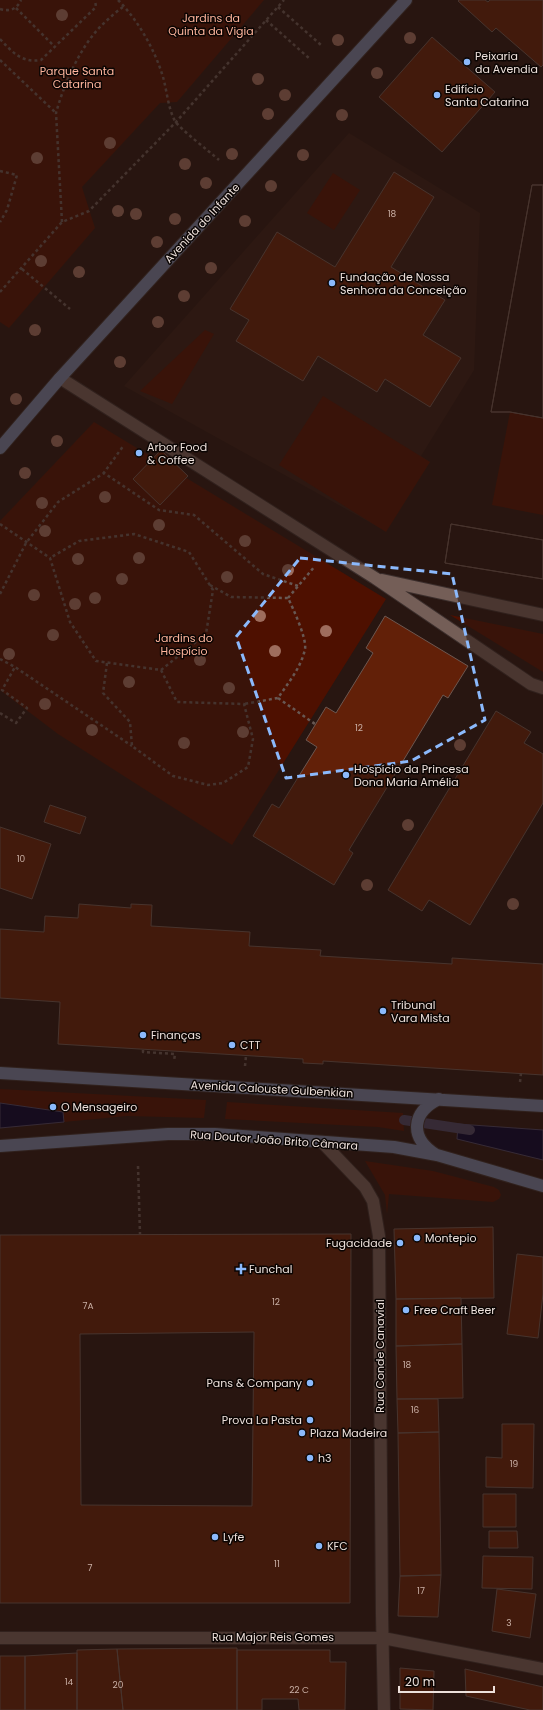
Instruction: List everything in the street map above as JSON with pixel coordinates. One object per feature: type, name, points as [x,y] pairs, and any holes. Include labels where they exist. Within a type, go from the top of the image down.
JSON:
[{"type":"main road","name":"Avenida do Infante","points":[[0,448],[60,378],[406,0]]},
{"type":"main road","name":"Avenida Calouste Gulbenkian","points":[[0,1073],[543,1106]]},
{"type":"main road","points":[[437,1155],[426,1148],[419,1138],[417,1126],[420,1114],[427,1104],[439,1099]]},
{"type":"main road","name":"Rua Doutor João Brito Câmara","points":[[0,1146],[168,1134],[215,1134],[394,1147],[437,1155],[543,1186]]},
{"type":"street","points":[[60,378],[375,578],[531,684],[543,688]]},
{"type":"street","points":[[375,578],[543,615]]},
{"type":"street","name":"Rua Conde Canavial","points":[[322,1142],[365,1188],[373,1201],[378,1230],[384,1710]]},
{"type":"street","name":"Rua Major Reis Gomes","points":[[0,1638],[383,1638],[543,1669]]},
{"type":"path","points":[[0,9],[7,11],[16,8],[21,0]]},
{"type":"path","points":[[0,39],[19,57],[30,62],[41,60],[96,7],[95,0]]},
{"type":"path","points":[[118,0],[124,6],[151,47],[162,76],[168,102],[176,122],[219,160]]},
{"type":"path","points":[[0,292],[22,269],[62,222],[89,211],[176,122],[284,0]]},
{"type":"path","points":[[62,222],[56,112],[61,96],[79,56],[100,27],[124,6]]},
{"type":"path","points":[[278,7],[321,45]]},
{"type":"path","points":[[16,8],[55,47]]},
{"type":"path","points":[[266,20],[310,59]]},
{"type":"path","points":[[0,60],[56,112]]},
{"type":"path","points":[[0,171],[17,175],[7,210],[0,222]]},
{"type":"path","points":[[22,269],[70,309]]},
{"type":"path","points":[[0,594],[26,543],[58,502],[102,475],[138,427]]},
{"type":"path","points":[[102,475],[104,474],[159,510],[194,515],[263,574],[298,586]]},
{"type":"path","points":[[0,524],[50,558],[70,622],[96,661],[161,670],[206,634],[213,590],[189,552],[134,534],[79,541],[50,558]]},
{"type":"path","points":[[288,598],[329,549]]},
{"type":"path","points":[[209,585],[230,597],[288,598]]},
{"type":"path","points":[[278,698],[299,667],[305,647],[296,616],[288,598]]},
{"type":"path","points":[[0,659],[15,667],[132,746],[173,776],[208,785],[223,783],[248,767],[253,739],[244,704]]},
{"type":"path","points":[[107,663],[103,693],[130,722],[132,746]]},
{"type":"path","points":[[0,713],[16,723],[27,708],[2,690],[15,667]]},
{"type":"path","points":[[161,670],[177,702],[244,704],[278,698],[315,724]]},
{"type":"path","points":[[143,1050],[143,1052],[174,1054],[174,1062]]},
{"type":"path","points":[[245,1066],[246,1056]]},
{"type":"path","points":[[520,1082],[521,1073]]},
{"type":"path","points":[[138,1166],[140,1234]]},
{"type":"highlighted area","points":[[300,558],[452,574],[485,720],[411,761],[286,778],[236,637]]},
{"type":"shaded area","points":[[349,133],[480,213],[474,370],[421,456],[430,462],[382,529],[124,386]]},
{"type":"shaded area","points":[[0,1103],[63,1112],[64,1122],[0,1128]]},
{"type":"shaded area","points":[[458,1124],[543,1130],[543,1160],[457,1139]]},
{"type":"green space","name":"Parque Santa Catarina","points":[[0,0],[264,0],[177,102],[160,103],[82,187],[95,228],[9,328],[0,322]]},
{"type":"green space","points":[[333,173],[360,190],[334,230],[307,213]]},
{"type":"green space","points":[[205,330],[214,334],[172,404],[140,391]]},
{"type":"green space","points":[[323,396],[430,462],[386,532],[279,465]]},
{"type":"green space","points":[[510,412],[543,418],[543,515],[492,505]]},
{"type":"green space","name":"Jardins do Hospício","points":[[94,422],[386,599],[232,845],[58,734],[0,690],[0,521]]},
{"type":"green space","points":[[450,615],[543,634],[543,672]]},
{"type":"green space","points":[[0,1089],[206,1100],[204,1118],[127,1116],[0,1128]]},
{"type":"green space","points":[[227,1102],[403,1113],[404,1131],[378,1127],[225,1119]]},
{"type":"green space","points":[[365,1161],[433,1171],[494,1187],[499,1190],[501,1195],[499,1199],[493,1202],[389,1194],[387,1214],[385,1195]]},
{"type":"building","points":[[485,0],[488,2],[490,0],[543,0],[543,65],[541,67],[496,28],[492,32],[458,1]]},
{"type":"building","name":"Edifício Santa Catarina","points":[[432,37],[495,92],[442,152],[379,97]]},
{"type":"building","name":"Fundação de Nossa Senhora da Conceição","points":[[394,172],[434,197],[391,267],[445,300],[423,335],[461,358],[430,407],[385,379],[377,392],[318,356],[303,381],[236,341],[249,320],[230,309],[277,232],[335,267]]},
{"type":"building","points":[[532,185],[543,185],[543,418],[510,412],[491,412]]},
{"type":"building","points":[[532,185],[543,185],[543,418],[510,412],[491,412]]},
{"type":"building","points":[[161,450],[188,476],[160,505],[133,479]]},
{"type":"building","points":[[451,524],[543,540],[543,579],[445,563]]},
{"type":"building","points":[[451,524],[543,540],[543,579],[445,563]]},
{"type":"building","name":"Hospício da Princesa Dona Maria Amélia","points":[[385,616],[468,666],[448,698],[443,695],[349,850],[353,853],[334,885],[253,836],[272,804],[279,808],[317,747],[306,740],[326,707],[336,713],[373,653],[366,648]]},
{"type":"building","points":[[496,711],[531,732],[524,743],[543,754],[543,803],[470,925],[429,900],[422,911],[388,890]]},
{"type":"building","points":[[50,805],[86,817],[80,834],[44,822]]},
{"type":"building","points":[[0,827],[51,844],[32,899],[0,888]]},
{"type":"building","points":[[79,904],[131,908],[131,904],[152,905],[151,926],[250,932],[249,946],[321,950],[320,956],[452,964],[452,958],[543,964],[543,1075],[323,1061],[323,1064],[303,1063],[303,1059],[58,1044],[60,1002],[0,998],[0,929],[44,932],[45,916],[78,918]]},
{"type":"building","points":[[493,1227],[494,1298],[396,1299],[394,1229]]},
{"type":"building","name":"Plaza Madeira","points":[[351,1234],[350,1603],[0,1603],[0,1235]],"holes":[[[254,1332],[252,1506],[81,1505],[80,1334]]]},
{"type":"building","points":[[517,1254],[543,1257],[543,1294],[538,1338],[507,1334]]},
{"type":"building","points":[[461,1298],[462,1344],[396,1346],[396,1299]]},
{"type":"building","points":[[462,1344],[463,1398],[397,1399],[396,1346]]},
{"type":"building","points":[[397,1399],[438,1399],[439,1432],[398,1433]]},
{"type":"building","points":[[502,1424],[534,1424],[533,1488],[486,1487],[486,1457],[502,1458]]},
{"type":"building","points":[[439,1432],[441,1575],[400,1576],[398,1433]]},
{"type":"building","points":[[483,1494],[516,1494],[516,1527],[483,1527]]},
{"type":"building","points":[[489,1531],[517,1531],[518,1548],[489,1548]]},
{"type":"building","points":[[483,1556],[533,1557],[532,1589],[482,1588]]},
{"type":"building","points":[[441,1575],[438,1617],[398,1616],[400,1576]]},
{"type":"building","points":[[497,1589],[536,1594],[530,1638],[492,1631]]},
{"type":"building","points":[[237,1648],[237,1710],[123,1710],[117,1649]]},
{"type":"building","points":[[117,1649],[123,1710],[77,1710],[77,1650]]},
{"type":"building","points":[[237,1650],[330,1650],[330,1662],[346,1662],[345,1710],[299,1710],[298,1699],[262,1699],[262,1710],[237,1710]]},
{"type":"building","points":[[77,1653],[77,1710],[25,1710],[25,1656]]},
{"type":"building","points":[[0,1656],[25,1656],[25,1710],[0,1710]]},
{"type":"building","points":[[400,1668],[434,1671],[433,1710],[400,1709]]},
{"type":"building","points":[[465,1669],[543,1687],[543,1710],[530,1710],[466,1696]]},
{"type":"waterway","points":[[404,1120],[470,1130]]},
{"type":"place","name":"Peixaria da Avendia","points":[[467,62]]},
{"type":"place","name":"Edifício Santa Catarina","points":[[437,95]]},
{"type":"place","name":"Fundação de Nossa Senhora da Conceição","points":[[332,283]]},
{"type":"place","name":"Arbor Food & Coffee","points":[[139,453]]},
{"type":"place","name":"Hospício da Princesa Dona Maria Amélia","points":[[346,775]]},
{"type":"place","name":"Tribunal Vara Mista","points":[[383,1011]]},
{"type":"place","name":"Finanças","points":[[143,1035]]},
{"type":"place","name":"CTT","points":[[232,1045]]},
{"type":"place","name":"O Mensageiro","points":[[53,1107]]},
{"type":"place","name":"Montepio","points":[[417,1238]]},
{"type":"place","name":"Fugacidade","points":[[400,1243]]},
{"type":"place","name":"Funchal","points":[[241,1269]]},
{"type":"place","name":"Free Craft Beer","points":[[406,1310]]},
{"type":"place","name":"Pans & Company","points":[[310,1383]]},
{"type":"place","name":"Prova La Pasta","points":[[310,1420]]},
{"type":"place","name":"Plaza Madeira","points":[[302,1433]]},
{"type":"place","name":"h3","points":[[310,1458]]},
{"type":"place","name":"Lyfe","points":[[215,1537]]},
{"type":"place","name":"KFC","points":[[319,1546]]},
{"type":"park label","name":"Jardins da Quinta da Vigia","points":[[211,24]]}]
